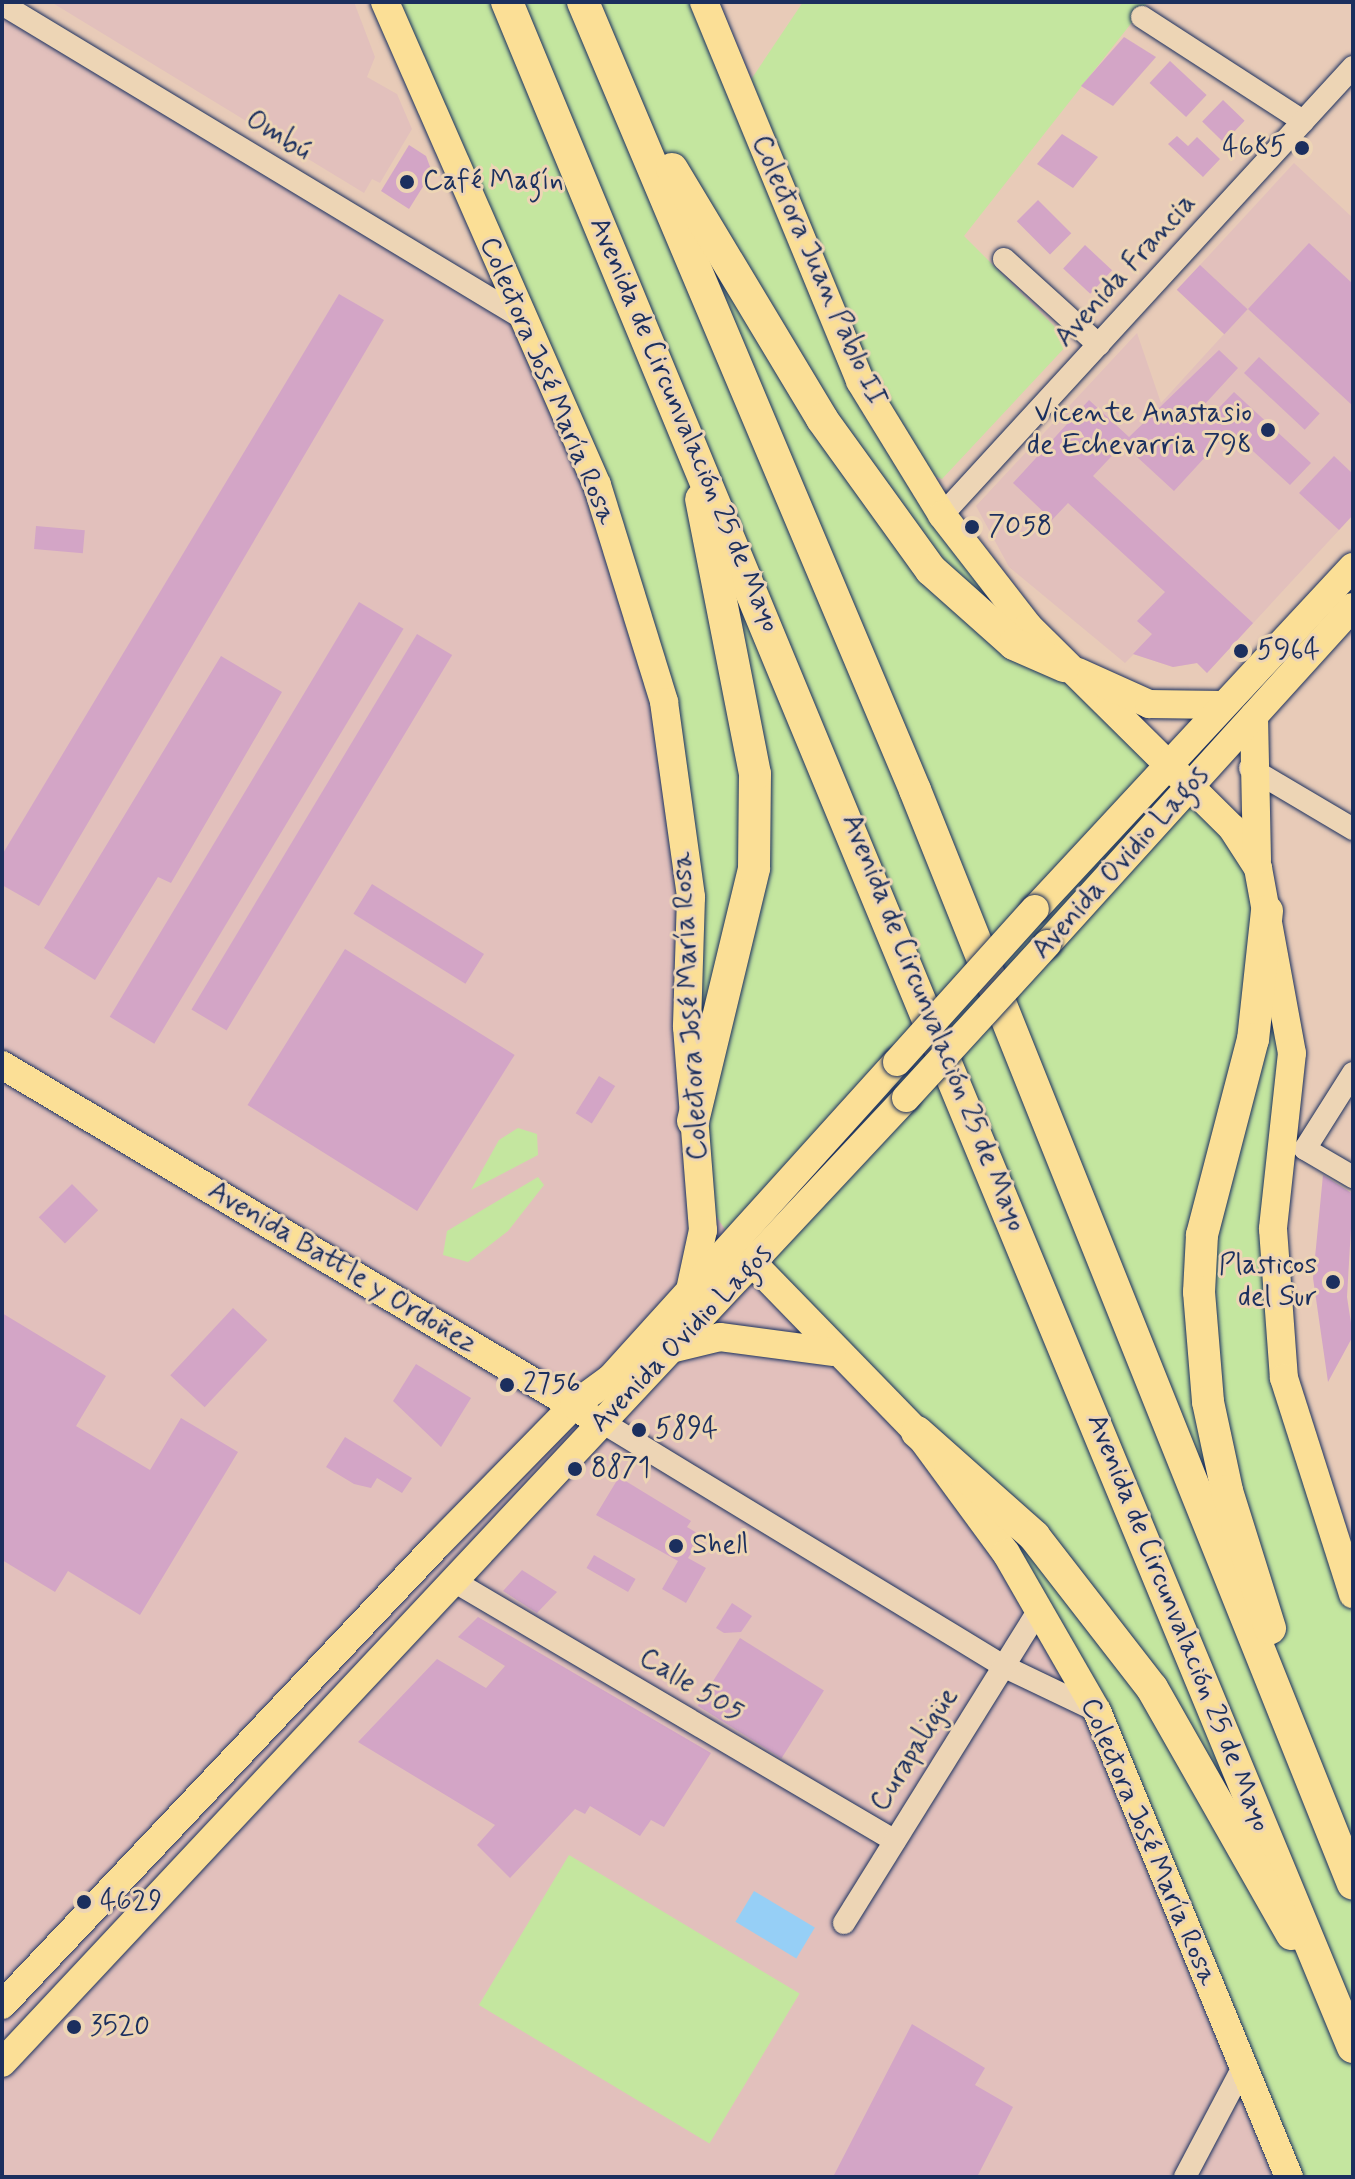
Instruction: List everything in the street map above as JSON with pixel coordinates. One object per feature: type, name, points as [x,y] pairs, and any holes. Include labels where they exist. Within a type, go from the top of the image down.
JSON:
[{"type":"highway","name":"Avenida de Circunvalación 25 de Mayo","points":[[507,2],[1353,2047]]},
{"type":"highway","points":[[583,2],[915,790],[1353,1884]]},
{"type":"highway","points":[[609,67],[742,294],[882,506],[970,609],[1014,644],[1064,666]]},
{"type":"highway","points":[[693,1121],[754,868],[755,774],[697,456]]},
{"type":"highway","points":[[1267,911],[1253,1039],[1202,1235],[1199,1292],[1208,1402],[1227,1491],[1324,1812]]},
{"type":"highway","points":[[917,1432],[1034,1536],[1152,1688],[1263,1894],[1325,1981]]},
{"type":"main road","name":"Colectora José María Rosa","points":[[385,2],[597,485],[664,702],[691,897],[693,1121],[701,1193],[734,1243],[753,1265],[832,1352],[917,1432],[1039,1610],[1097,1711],[1289,2177]]},
{"type":"main road","name":"Colectora Juan Pablo II","points":[[704,2],[860,381],[942,515],[981,573],[1064,666],[1232,828],[1258,868],[1292,1053],[1293,1151],[1273,1294],[1284,1378],[1345,1541],[1353,1594]]},
{"type":"main road","name":"Avenida Ovidio Lagos","points":[[2,2005],[574,1405],[611,1378],[1165,765],[1353,567]]},
{"type":"main road","name":"Avenida Ovidio Lagos","points":[[2,2063],[457,1583],[670,1349],[753,1265],[1353,607]]},
{"type":"main road","points":[[1064,666],[1149,704],[1222,705]]},
{"type":"main road","points":[[1254,716],[1250,768],[1258,868]]},
{"type":"main road","name":"Avenida Battle y Ordoñez","points":[[2,1065],[602,1422]]},
{"type":"main road","points":[[690,1290],[700,1259],[701,1193]]},
{"type":"main road","points":[[670,1349],[720,1337],[832,1352]]},
{"type":"street","name":"Ombú","points":[[2,4],[524,319]]},
{"type":"street","points":[[1142,17],[1303,121]]},
{"type":"street","name":"Avenida Francia","points":[[942,515],[1353,67]]},
{"type":"street","points":[[1004,259],[1099,345]]},
{"type":"street","points":[[1250,768],[1353,829]]},
{"type":"street","points":[[1353,1073],[1293,1151],[1353,1177]]},
{"type":"street","name":"Avenida Battle y Ordoñez","points":[[602,1422],[1003,1666],[1097,1711]]},
{"type":"street","name":"Calle 505","points":[[457,1583],[895,1841]]},
{"type":"street","name":"Curapaligüe","points":[[844,1923],[1039,1610]]},
{"type":"street","points":[[1185,2177],[1243,2067]]},
{"type":"shaded area","points":[[51,2],[354,2],[375,57],[367,77],[397,94],[412,129],[380,183],[372,179],[364,193]]},
{"type":"shaded area","points":[[2,4],[524,319],[664,702],[701,1193],[734,1243],[917,1432],[1067,1660],[1289,2177],[2,2177]]},
{"type":"shaded area","points":[[1294,163],[1353,218],[1353,515],[1207,673],[1197,663],[1173,667],[1134,654],[1125,663],[1009,567],[976,506],[1137,333],[1161,403],[1224,334],[1177,290]]},
{"type":"green space","points":[[385,2],[704,2],[860,381],[942,515],[1232,828],[1286,994],[1273,1294],[1353,1594],[1353,2177],[1289,2177],[1170,1897],[1006,1553],[734,1243],[701,1193],[664,702],[597,485]]},
{"type":"green space","points":[[803,2],[1148,2],[964,236],[1070,342],[942,479],[929,474],[875,382],[750,81]]},
{"type":"green space","points":[[518,1128],[537,1134],[538,1155],[471,1190],[499,1140]]},
{"type":"green space","points":[[538,1177],[544,1185],[508,1231],[468,1262],[443,1255],[447,1231]]},
{"type":"green space","points":[[569,1855],[800,1994],[709,2144],[479,2005]]},
{"type":"water","points":[[754,1891],[815,1928],[796,1958],[735,1922]]},
{"type":"building","points":[[1124,37],[1156,57],[1113,106],[1081,86]]},
{"type":"building","points":[[1170,61],[1207,95],[1186,117],[1150,83]]},
{"type":"building","points":[[1223,100],[1245,121],[1224,142],[1202,122]]},
{"type":"building","points":[[1062,134],[1098,157],[1073,188],[1037,164]]},
{"type":"building","points":[[1177,136],[1188,146],[1197,137],[1220,159],[1203,177],[1168,144]]},
{"type":"building","name":"Café Magín","points":[[409,145],[426,156],[432,172],[409,209],[381,191]]},
{"type":"building","points":[[1038,200],[1071,233],[1050,254],[1017,221]]},
{"type":"building","points":[[1309,243],[1353,284],[1353,406],[1248,309]]},
{"type":"building","points":[[1085,245],[1112,270],[1090,294],[1063,268]]},
{"type":"building","points":[[1200,265],[1248,309],[1224,334],[1177,290]]},
{"type":"building","points":[[339,294],[384,320],[39,906],[2,885],[2,855]]},
{"type":"building","points":[[1219,350],[1238,368],[1204,405],[1213,414],[1234,392],[1311,463],[1290,485],[1230,430],[1174,491],[1123,444],[1093,476],[1253,623],[1207,673],[1197,663],[1173,667],[1133,654],[1152,634],[1137,621],[1165,592],[1068,503],[1052,520],[1013,483],[1089,400],[1129,437]]},
{"type":"building","points":[[1259,357],[1320,414],[1305,430],[1244,373]]},
{"type":"building","points":[[1334,456],[1353,474],[1353,515],[1339,530],[1299,493]]},
{"type":"building","points":[[36,526],[85,530],[83,553],[34,549]]},
{"type":"building","points":[[359,602],[404,629],[154,1044],[110,1017]]},
{"type":"building","points":[[417,634],[452,655],[227,1031],[191,1009]]},
{"type":"building","points":[[221,656],[282,692],[171,883],[158,877],[95,980],[44,948]]},
{"type":"building","points":[[372,884],[484,954],[465,984],[353,914]]},
{"type":"building","points":[[345,949],[515,1055],[417,1211],[247,1105]]},
{"type":"building","points":[[599,1076],[615,1086],[592,1123],[576,1113]]},
{"type":"building","name":"Plasticos del Sur","points":[[1323,1175],[1353,1194],[1347,1297],[1353,1336],[1328,1382],[1313,1278]]},
{"type":"building","points":[[72,1184],[98,1210],[65,1243],[39,1217]]},
{"type":"building","points":[[233,1308],[267,1340],[205,1407],[170,1375]]},
{"type":"building","points":[[2,1313],[106,1376],[76,1426],[150,1470],[181,1418],[238,1452],[140,1615],[68,1571],[55,1592],[2,1560]]},
{"type":"building","points":[[416,1364],[471,1398],[441,1447],[393,1401]]},
{"type":"building","points":[[345,1437],[412,1478],[402,1493],[377,1478],[371,1488],[354,1484],[326,1467]]},
{"type":"building","points":[[619,1477],[691,1521],[687,1527],[702,1536],[688,1558],[706,1568],[686,1603],[662,1589],[678,1561],[596,1515]]},
{"type":"building","points":[[594,1555],[636,1579],[628,1592],[586,1568]]},
{"type":"building","points":[[522,1570],[557,1592],[537,1613],[503,1591]]},
{"type":"building","points":[[732,1603],[752,1616],[741,1632],[724,1633],[716,1628]]},
{"type":"building","points":[[478,1617],[711,1753],[664,1827],[651,1820],[640,1836],[590,1806],[585,1814],[575,1809],[510,1878],[477,1845],[495,1825],[358,1742],[437,1659],[486,1688],[505,1666],[458,1637]]},
{"type":"building","points":[[740,1638],[824,1690],[782,1758],[698,1706]]},
{"type":"building","points":[[912,2024],[985,2068],[975,2085],[1013,2107],[977,2177],[833,2177]]},
{"type":"place","name":"4685","points":[[1302,148]]},
{"type":"place","name":"Café Magín","points":[[407,182]]},
{"type":"place","name":"Vicente Anastasio de Echevarria 798","points":[[1268,430]]},
{"type":"place","name":"7058","points":[[972,527]]},
{"type":"place","name":"5964","points":[[1241,651]]},
{"type":"place","name":"Plasticos del Sur","points":[[1333,1282]]},
{"type":"place","name":"2756","points":[[507,1385]]},
{"type":"place","name":"5894","points":[[639,1430]]},
{"type":"place","name":"8871","points":[[575,1469]]},
{"type":"place","name":"Shell","points":[[676,1546]]},
{"type":"place","name":"4629","points":[[84,1902]]},
{"type":"place","name":"3520","points":[[74,2027]]}]
